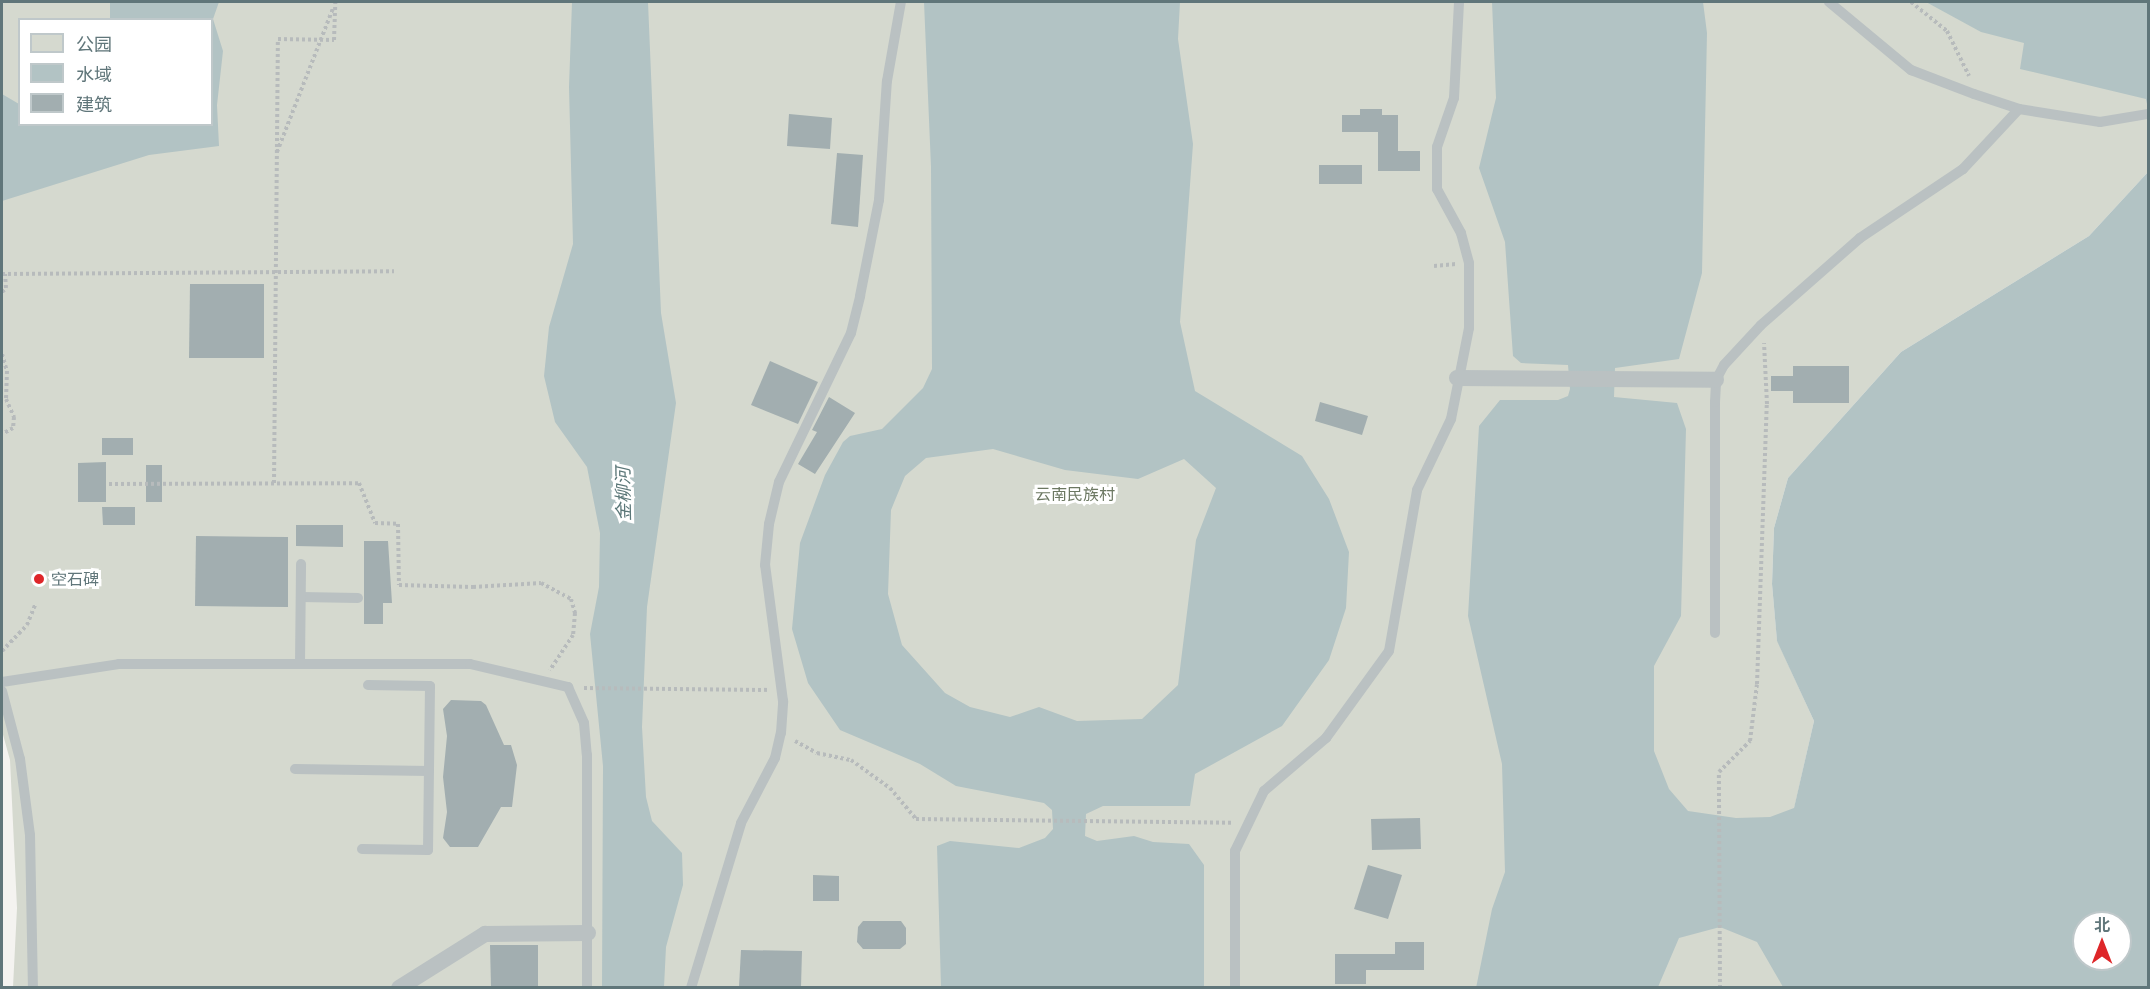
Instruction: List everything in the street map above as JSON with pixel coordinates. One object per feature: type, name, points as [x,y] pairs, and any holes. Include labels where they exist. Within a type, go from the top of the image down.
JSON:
[{"type":"street","points":[[1457,378],[1716,380]]},
{"type":"street","points":[[399,987],[485,934],[588,933]]},
{"type":"lane","points":[[691,987],[741,824],[775,758],[781,733],[782,690],[765,565],[769,524],[778,482],[851,333],[879,200],[887,81],[901,2]]},
{"type":"lane","points":[[1234,987],[1234,851],[1264,791],[1326,738],[1389,651],[1417,490],[1451,419],[1457,378],[1469,328],[1469,263],[1461,233],[1437,189],[1437,147],[1454,98],[1459,2]]},
{"type":"lane","points":[[1829,2],[1911,70],[1974,94],[2019,109],[2100,122],[2145,115]]},
{"type":"lane","points":[[1714,633],[1716,380],[1724,365],[1761,325],[1860,238],[1963,169],[2019,109]]},
{"type":"lane","points":[[300,664],[301,564]]},
{"type":"lane","points":[[301,597],[358,598]]},
{"type":"lane","points":[[2,682],[119,664],[430,664],[492,666],[540,682],[568,687],[584,723],[587,987]]},
{"type":"lane","points":[[362,849],[428,850],[430,664]]},
{"type":"lane","points":[[368,685],[430,686]]},
{"type":"lane","points":[[2,691],[20,759],[30,835],[33,987]]},
{"type":"lane","points":[[295,769],[429,771]]},
{"type":"path","points":[[1911,2],[1947,31],[1974,94]]},
{"type":"path","points":[[274,483],[274,272],[278,39],[334,40],[335,3]]},
{"type":"path","points":[[276,156],[335,3]]},
{"type":"path","points":[[1434,266],[1469,263]]},
{"type":"path","points":[[2,292],[6,288],[3,274],[394,271]]},
{"type":"path","points":[[1720,987],[1719,772],[1750,741],[1757,684],[1767,364],[1761,325]]},
{"type":"path","points":[[2,354],[7,371],[6,399],[14,417],[13,428],[2,434]]},
{"type":"path","points":[[109,484],[359,483],[375,523],[398,524],[399,585],[473,587],[541,583],[561,590],[571,598],[575,613],[573,634],[540,682]]},
{"type":"path","points":[[2,651],[27,625],[35,605]]},
{"type":"path","points":[[592,689],[782,690]]},
{"type":"path","points":[[781,733],[818,753],[850,760],[890,788],[916,819],[1246,824]]},
{"type":"green space","name":"云南民族村","points":[[2,2],[2148,2],[2148,172],[2089,236],[1901,352],[1788,478],[1774,528],[1772,584],[1777,640],[1814,721],[1794,809],[1783,987],[13,987],[17,908],[10,760],[2,731]]},
{"type":"water","points":[[110,2],[219,2],[213,19],[110,18]]},
{"type":"water","name":"金柳河","points":[[572,2],[648,2],[661,313],[676,403],[647,607],[642,727],[646,797],[652,821],[682,853],[683,885],[666,947],[664,987],[602,987],[603,766],[590,634],[599,587],[600,533],[587,467],[555,422],[544,376],[549,327],[573,244],[569,87]]},
{"type":"water","points":[[924,2],[1180,2],[1178,39],[1193,144],[1180,322],[1195,391],[1302,456],[1329,499],[1349,552],[1346,608],[1329,660],[1282,726],[1195,774],[1190,806],[1103,806],[1086,814],[1085,836],[1097,841],[1134,836],[1153,842],[1189,844],[1204,865],[1204,987],[941,987],[937,846],[950,841],[1019,848],[1045,838],[1053,829],[1052,810],[1044,803],[956,786],[920,764],[840,730],[808,683],[792,629],[800,543],[825,475],[843,442],[850,436],[882,429],[923,388],[932,369],[931,167]],"holes":[[[993,449],[1065,470],[1138,479],[1184,459],[1216,488],[1196,540],[1178,685],[1142,719],[1077,721],[1039,707],[1010,717],[970,707],[945,693],[902,645],[888,594],[891,510],[905,476],[926,458]]]},
{"type":"water","points":[[1492,2],[1703,2],[1707,33],[1702,273],[1679,359],[1615,368],[1614,397],[1677,403],[1686,429],[1681,616],[1654,666],[1654,751],[1669,789],[1688,811],[1736,818],[1770,817],[1794,808],[1814,721],[1777,641],[1772,584],[1774,528],[1788,478],[1901,352],[2089,236],[2148,172],[2148,987],[1783,987],[1757,942],[1720,927],[1679,938],[1658,987],[1476,988],[1492,909],[1505,872],[1502,764],[1468,616],[1479,426],[1500,400],[1558,400],[1568,396],[1570,389],[1568,365],[1521,363],[1513,356],[1505,242],[1479,168],[1496,98]]},
{"type":"water","points":[[1926,2],[2148,2],[2148,109],[2146,99],[2020,69],[2024,43],[1981,32]]},
{"type":"water","points":[[213,19],[223,51],[217,105],[219,146],[149,155],[2,201],[2,94],[18,103],[18,126],[213,126]]},
{"type":"building","points":[[1360,109],[1382,109],[1382,115],[1398,115],[1398,151],[1420,151],[1420,171],[1378,171],[1378,132],[1342,132],[1342,115],[1360,115]]},
{"type":"building","points":[[789,114],[832,118],[830,149],[787,146]]},
{"type":"building","points":[[837,153],[863,155],[858,227],[831,224]]},
{"type":"building","points":[[1319,165],[1362,165],[1362,184],[1319,184]]},
{"type":"building","points":[[190,284],[264,284],[264,358],[189,358]]},
{"type":"building","points":[[770,361],[818,382],[798,424],[751,405]]},
{"type":"building","points":[[1793,366],[1849,366],[1849,403],[1793,403],[1793,391],[1771,391],[1771,376],[1793,376]]},
{"type":"building","points":[[829,397],[855,413],[815,474],[798,464],[817,432],[812,430]]},
{"type":"building","points":[[1320,402],[1368,416],[1362,435],[1315,421]]},
{"type":"building","points":[[102,438],[133,438],[133,455],[102,455]]},
{"type":"building","points":[[106,462],[106,502],[78,502],[78,463]]},
{"type":"building","points":[[146,465],[162,465],[162,502],[146,502]]},
{"type":"building","points":[[102,507],[135,507],[135,525],[103,525]]},
{"type":"building","points":[[296,525],[343,525],[343,547],[296,546]]},
{"type":"building","points":[[196,536],[288,537],[288,607],[195,606]]},
{"type":"building","points":[[364,541],[388,541],[392,603],[383,603],[383,624],[364,624]]},
{"type":"building","points":[[451,700],[481,701],[486,705],[504,745],[511,745],[517,765],[512,807],[501,807],[478,847],[450,847],[443,838],[447,812],[443,777],[447,736],[443,709]]},
{"type":"building","points":[[1420,818],[1421,849],[1372,850],[1371,819]]},
{"type":"building","points":[[1368,865],[1402,875],[1388,919],[1354,909]]},
{"type":"building","points":[[813,875],[839,876],[839,901],[813,901]]},
{"type":"building","points":[[863,921],[901,921],[906,928],[906,944],[900,949],[863,949],[857,942],[858,927]]},
{"type":"building","points":[[1395,942],[1424,942],[1424,970],[1366,970],[1366,984],[1335,984],[1335,954],[1395,954]]},
{"type":"building","points":[[490,945],[538,945],[538,987],[491,987]]},
{"type":"building","points":[[741,950],[802,951],[801,987],[739,987]]},
{"type":"place","name":"空石碑","points":[[39,579]]}]
